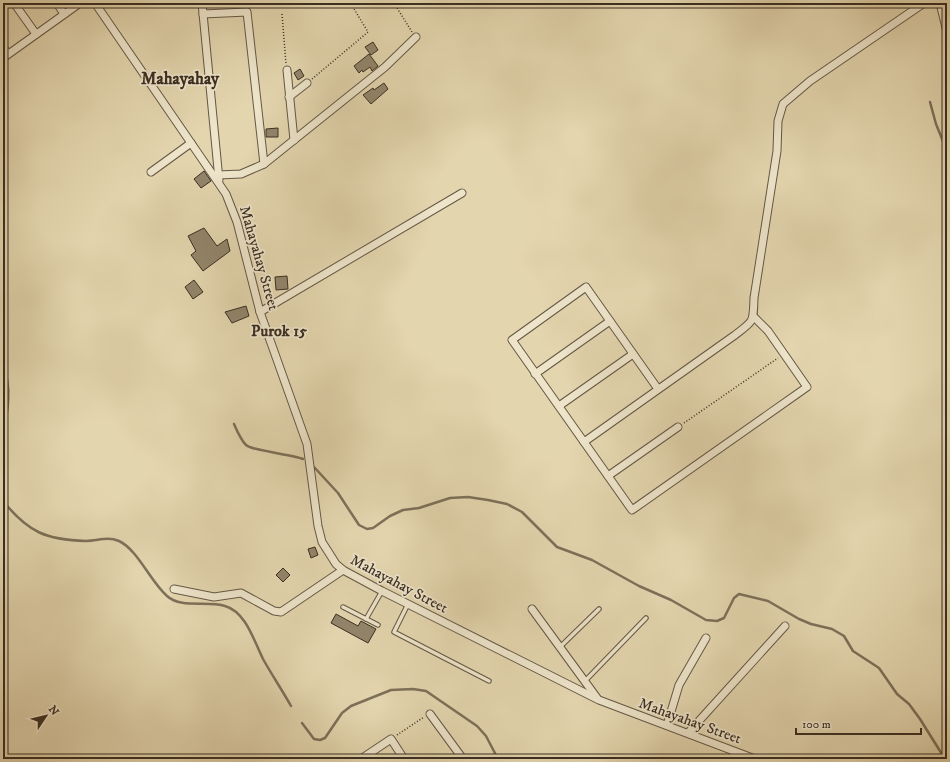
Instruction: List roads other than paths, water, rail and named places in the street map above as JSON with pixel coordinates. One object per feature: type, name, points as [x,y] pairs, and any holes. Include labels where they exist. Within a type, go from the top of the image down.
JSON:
[{"type":"street","points":[[14,3],[36,34]]},
{"type":"street","points":[[57,3],[64,14]]},
{"type":"street","points":[[3,47],[5,56],[80,3]]},
{"type":"street","name":"Mahayahay Street","points":[[95,3],[191,143],[219,179],[226,194],[236,222],[260,312],[307,444],[318,526],[322,542],[330,557],[343,570],[382,591],[599,700],[755,759]]},
{"type":"street","points":[[202,3],[219,179],[241,174],[264,164],[396,58],[416,37]]},
{"type":"street","points":[[584,442],[739,332],[754,317],[754,298],[776,150],[778,121],[783,104],[810,80],[924,3]]},
{"type":"street","points":[[940,3],[947,32]]},
{"type":"street","points":[[203,14],[247,12],[264,164]]},
{"type":"street","points":[[287,70],[294,140]]},
{"type":"street","points":[[289,98],[307,82]]},
{"type":"street","points":[[151,172],[191,143]]},
{"type":"street","points":[[260,312],[462,192]]},
{"type":"street","points":[[658,389],[586,287],[512,340],[632,510],[807,387],[768,331],[754,317]]},
{"type":"street","points":[[536,374],[610,321]]},
{"type":"street","points":[[558,406],[633,354]]},
{"type":"street","points":[[608,476],[678,427]]},
{"type":"street","points":[[174,589],[214,597],[241,593],[274,610],[282,612],[343,570]]},
{"type":"street","points":[[532,609],[599,700]]},
{"type":"street","points":[[688,733],[784,626]]},
{"type":"street","points":[[667,726],[679,685],[706,638]]},
{"type":"street","points":[[430,714],[463,759]]},
{"type":"street","points":[[361,759],[391,739],[404,759]]},
{"type":"lane","points":[[366,619],[382,591]]},
{"type":"lane","points":[[408,604],[394,632],[488,681]]},
{"type":"lane","points":[[343,607],[378,625]]},
{"type":"lane","points":[[560,647],[599,609]]},
{"type":"lane","points":[[585,681],[646,618]]},
{"type":"waterway","points":[[930,102],[936,124],[947,151]]},
{"type":"waterway","points":[[3,367],[8,382],[8,408],[3,431]]},
{"type":"waterway","points":[[234,424],[242,441],[246,445],[264,451],[303,459]]},
{"type":"waterway","points":[[314,467],[338,493],[359,525],[367,529],[373,528],[390,516],[403,510],[419,508],[450,498],[468,497],[507,504],[522,512],[557,547],[592,560],[639,586],[671,600],[706,620],[717,621],[724,618],[734,598],[739,594],[768,601],[799,619],[811,624],[832,629],[844,636],[853,651],[879,668],[897,694],[909,704],[920,719],[945,759]]},
{"type":"waterway","points":[[3,501],[12,512],[30,527],[49,536],[60,539],[86,541],[106,539],[115,540],[126,545],[138,558],[161,590],[173,600],[187,603],[218,604],[232,609],[239,614],[244,621],[253,636],[263,659],[291,706]]},
{"type":"waterway","points":[[302,723],[314,739],[320,740],[325,738],[342,713],[351,706],[391,690],[413,689],[426,691],[477,726],[486,736],[498,759]]},
{"type":"district","name":"Mahayahay","points":[[180,79]]},
{"type":"district","name":"Purok 15","points":[[279,331]]}]
